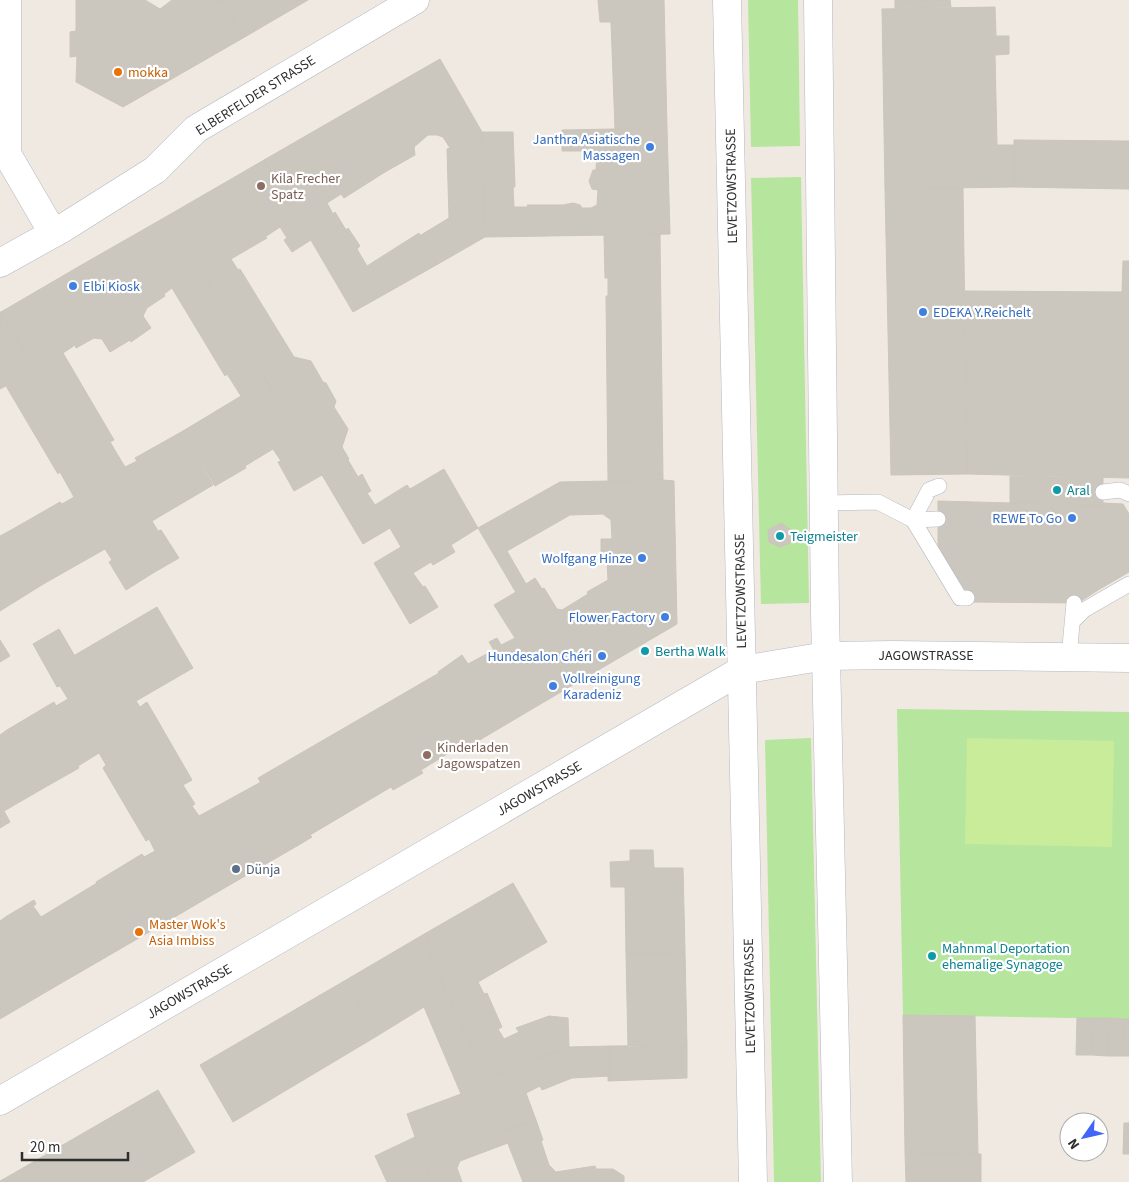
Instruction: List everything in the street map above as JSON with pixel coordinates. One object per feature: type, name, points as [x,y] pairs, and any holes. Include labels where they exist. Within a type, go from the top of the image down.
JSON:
[{"type":"main road","points":[[7,0],[7,154],[53,233]]},
{"type":"main road","name":"ELBERFELDER STRASSE","points":[[0,263],[53,233],[155,170],[196,129],[415,0]]},
{"type":"main road","name":"LEVETZOWSTRASSE","points":[[727,0],[753,1182]]},
{"type":"main road","points":[[818,0],[826,656],[838,1182]]},
{"type":"main road","name":"JAGOWSTRASSE","points":[[0,1101],[742,670],[826,656],[893,654],[1129,658]]},
{"type":"lane","points":[[913,520],[929,490],[939,486]]},
{"type":"lane","points":[[1103,492],[1120,490],[1129,494]]},
{"type":"lane","points":[[824,503],[878,502],[913,520],[943,562],[960,598],[967,598]]},
{"type":"lane","points":[[913,520],[938,519]]},
{"type":"lane","points":[[1073,621],[1084,610],[1129,584]]},
{"type":"lane","points":[[1069,657],[1074,603]]},
{"type":"green space","points":[[748,0],[798,0],[800,146],[751,147]]},
{"type":"green space","points":[[801,177],[809,603],[761,604],[751,178]]},
{"type":"green space","points":[[897,709],[1129,712],[1129,1019],[903,1015]]},
{"type":"green space","points":[[811,738],[821,1182],[774,1182],[765,740]]},
{"type":"green space","points":[[967,738],[1114,741],[1112,847],[965,844]]},
{"type":"building","points":[[76,0],[145,0],[160,9],[172,0],[222,0],[243,38],[123,107],[76,82],[77,56],[70,57],[70,32],[76,31]]},
{"type":"building","points":[[222,0],[308,0],[243,38]]},
{"type":"building","points":[[598,0],[664,0],[667,128],[615,129],[611,22],[600,22]]},
{"type":"building","points":[[895,0],[950,0],[951,7],[895,8]]},
{"type":"building","points":[[995,7],[996,36],[1009,36],[1009,54],[995,55],[997,145],[1014,145],[1014,187],[885,189],[882,9]]},
{"type":"building","points":[[440,59],[482,132],[485,237],[438,264],[421,235],[449,218],[447,149],[450,148],[443,137],[428,135],[414,147],[415,155],[385,172],[349,111]]},
{"type":"building","points":[[349,111],[385,172],[344,198],[341,194],[327,203],[333,214],[335,212],[346,230],[348,228],[360,246],[357,249],[367,266],[419,233],[438,264],[353,312],[264,160]]},
{"type":"building","points":[[667,128],[670,234],[485,237],[482,132],[513,132],[514,207],[573,203],[580,205],[582,208],[591,208],[597,205],[598,190],[592,189],[589,181],[593,170],[596,170],[597,156],[593,151],[562,151],[562,130]]},
{"type":"building","points":[[1014,140],[1129,141],[1129,189],[1014,187]]},
{"type":"building","points":[[264,160],[311,240],[292,252],[284,240],[287,238],[280,227],[265,237],[267,238],[231,259],[238,270],[240,269],[294,357],[311,361],[336,401],[334,407],[348,429],[342,447],[349,459],[322,475],[169,215]]},
{"type":"building","points":[[963,188],[967,474],[891,475],[885,189]]},
{"type":"building","points":[[169,215],[322,475],[294,491],[278,462],[281,461],[273,449],[215,486],[183,431],[241,396],[227,374],[225,376],[172,288],[164,294],[165,296],[147,308],[143,316],[151,328],[131,342],[85,263]]},
{"type":"building","points":[[660,234],[663,480],[608,481],[606,296],[608,296],[608,278],[605,278],[604,235]]},
{"type":"building","points":[[1123,261],[1129,261],[1129,478],[967,474],[965,291],[1122,292]]},
{"type":"building","points":[[85,263],[130,340],[110,352],[102,339],[94,338],[76,348],[75,345],[63,353],[114,440],[110,442],[125,467],[137,461],[135,458],[183,431],[213,485],[152,521],[158,531],[161,530],[179,558],[153,573],[1,312]]},
{"type":"building","points":[[0,312],[153,573],[126,590],[109,562],[112,560],[105,549],[45,583],[13,529],[60,502],[62,504],[74,497],[60,472],[58,474],[6,386],[0,389]]},
{"type":"building","points":[[348,460],[358,477],[362,474],[371,491],[367,493],[375,505],[407,485],[410,489],[444,469],[478,528],[451,545],[455,552],[433,565],[431,562],[413,573],[423,587],[425,586],[438,607],[410,624],[374,563],[401,547],[390,528],[363,544],[322,475]]},
{"type":"building","name":"Aral","points":[[1010,476],[1103,478],[1103,503],[1102,505],[1010,503]]},
{"type":"building","points":[[674,481],[677,624],[571,686],[478,528],[560,482]],"holes":[[[603,514],[611,520],[612,539],[601,539],[601,562],[607,562],[608,580],[562,610],[557,609],[544,588],[542,589],[535,578],[526,584],[507,551],[570,515]]]},
{"type":"building","points":[[938,501],[1050,504],[1058,519],[1056,525],[1091,588],[1098,590],[1078,603],[970,602],[938,546]]},
{"type":"building","points":[[1103,503],[1123,504],[1129,514],[1129,572],[1098,590],[1091,588],[1056,525],[1058,519],[1050,504],[1102,505]]},
{"type":"building","name":"Teigmeister","points":[[781,523],[791,530],[790,543],[780,547],[769,542],[768,530]]},
{"type":"building","points":[[13,529],[45,583],[0,611],[0,536]]},
{"type":"building","points":[[516,592],[571,686],[478,741],[438,672],[462,655],[468,664],[494,650],[489,642],[497,638],[501,645],[515,638],[494,605]]},
{"type":"building","points":[[157,607],[193,668],[136,701],[140,707],[147,702],[192,780],[183,785],[195,804],[192,806],[199,816],[261,782],[297,846],[214,894],[75,655]]},
{"type":"building","points":[[59,629],[214,894],[132,942],[96,882],[142,854],[144,857],[155,851],[149,839],[146,841],[103,768],[106,765],[99,753],[78,766],[79,768],[42,789],[7,730],[54,702],[56,706],[68,699],[60,686],[57,687],[33,644]]},
{"type":"building","points":[[0,640],[10,656],[0,662]]},
{"type":"building","points":[[439,673],[478,741],[464,749],[462,745],[421,770],[423,773],[393,790],[391,787],[310,835],[312,837],[297,846],[258,778]]},
{"type":"building","points":[[7,730],[42,789],[4,811],[10,822],[0,828],[0,735]]},
{"type":"building","points":[[630,850],[653,850],[654,868],[683,868],[685,952],[626,954],[625,887],[611,887],[610,862],[630,861]]},
{"type":"building","points":[[97,883],[132,942],[51,989],[7,916],[34,900],[36,904],[33,906],[41,917]]},
{"type":"building","points":[[513,883],[547,942],[478,982],[484,994],[487,993],[502,1027],[498,1029],[504,1039],[519,1032],[516,1028],[549,1016],[568,1018],[569,1047],[486,1078],[434,966],[426,933]]},
{"type":"building","points":[[7,916],[51,989],[0,1019],[0,921]]},
{"type":"building","points":[[426,933],[434,966],[486,1078],[508,1143],[460,1161],[457,1168],[462,1182],[431,1182],[407,1114],[461,1094],[424,1007],[377,1036],[346,980]]},
{"type":"building","points":[[685,952],[687,1045],[628,1047],[626,954]]},
{"type":"building","points":[[346,980],[377,1036],[233,1122],[200,1065]]},
{"type":"building","points":[[903,1015],[975,1016],[978,1154],[905,1152]]},
{"type":"building","points":[[1077,1018],[1093,1018],[1092,1055],[1076,1055]]},
{"type":"building","points":[[1093,1018],[1109,1018],[1108,1056],[1092,1055]]},
{"type":"building","points":[[1109,1018],[1124,1019],[1123,1056],[1108,1056]]},
{"type":"building","points":[[1124,1019],[1129,1019],[1129,1056],[1123,1056]]},
{"type":"building","points":[[687,1045],[687,1078],[608,1081],[608,1076],[610,1076],[610,1046]]},
{"type":"building","points":[[610,1046],[610,1076],[572,1078],[542,1090],[540,1086],[526,1093],[536,1120],[503,1131],[486,1078],[569,1047]]},
{"type":"building","points":[[158,1090],[195,1152],[143,1182],[12,1182],[9,1176]]},
{"type":"building","points":[[536,1120],[549,1165],[556,1172],[595,1166],[596,1169],[613,1169],[624,1176],[624,1182],[523,1182],[503,1131]]},
{"type":"building","points":[[1124,1123],[1129,1123],[1129,1154],[1123,1154]]},
{"type":"building","points":[[415,1137],[431,1182],[387,1182],[375,1156]]},
{"type":"building","points":[[905,1152],[981,1154],[981,1182],[906,1182]]},
{"type":"building","points":[[9,1176],[12,1182],[0,1182],[0,1181]]},
{"type":"place","name":"mokka","points":[[118,72]]},
{"type":"place","name":"Janthra Asiatische Massagen","points":[[650,147]]},
{"type":"place","name":"Kila Frecher Spatz","points":[[261,186]]},
{"type":"place","name":"Elbi Kiosk","points":[[73,286]]},
{"type":"place","name":"EDEKA Y.Reichelt","points":[[923,312]]},
{"type":"place","name":"Aral","points":[[1057,490]]},
{"type":"place","name":"REWE To Go","points":[[1072,518]]},
{"type":"place","name":"Teigmeister","points":[[780,536]]},
{"type":"place","name":"Wolfgang Hinze","points":[[642,558]]},
{"type":"place","name":"Flower Factory","points":[[665,617]]},
{"type":"place","name":"Bertha Walk","points":[[645,651]]},
{"type":"place","name":"Hundesalon Chéri","points":[[602,656]]},
{"type":"place","name":"Vollreinigung Karadeniz","points":[[553,686]]},
{"type":"place","name":"Kinderladen Jagowspatzen","points":[[427,755]]},
{"type":"place","name":"Dünja","points":[[236,869]]},
{"type":"place","name":"Master Wok's Asia Imbiss","points":[[139,932]]},
{"type":"place","name":"Mahnmal Deportation ehemalige Synagoge","points":[[932,956]]}]
